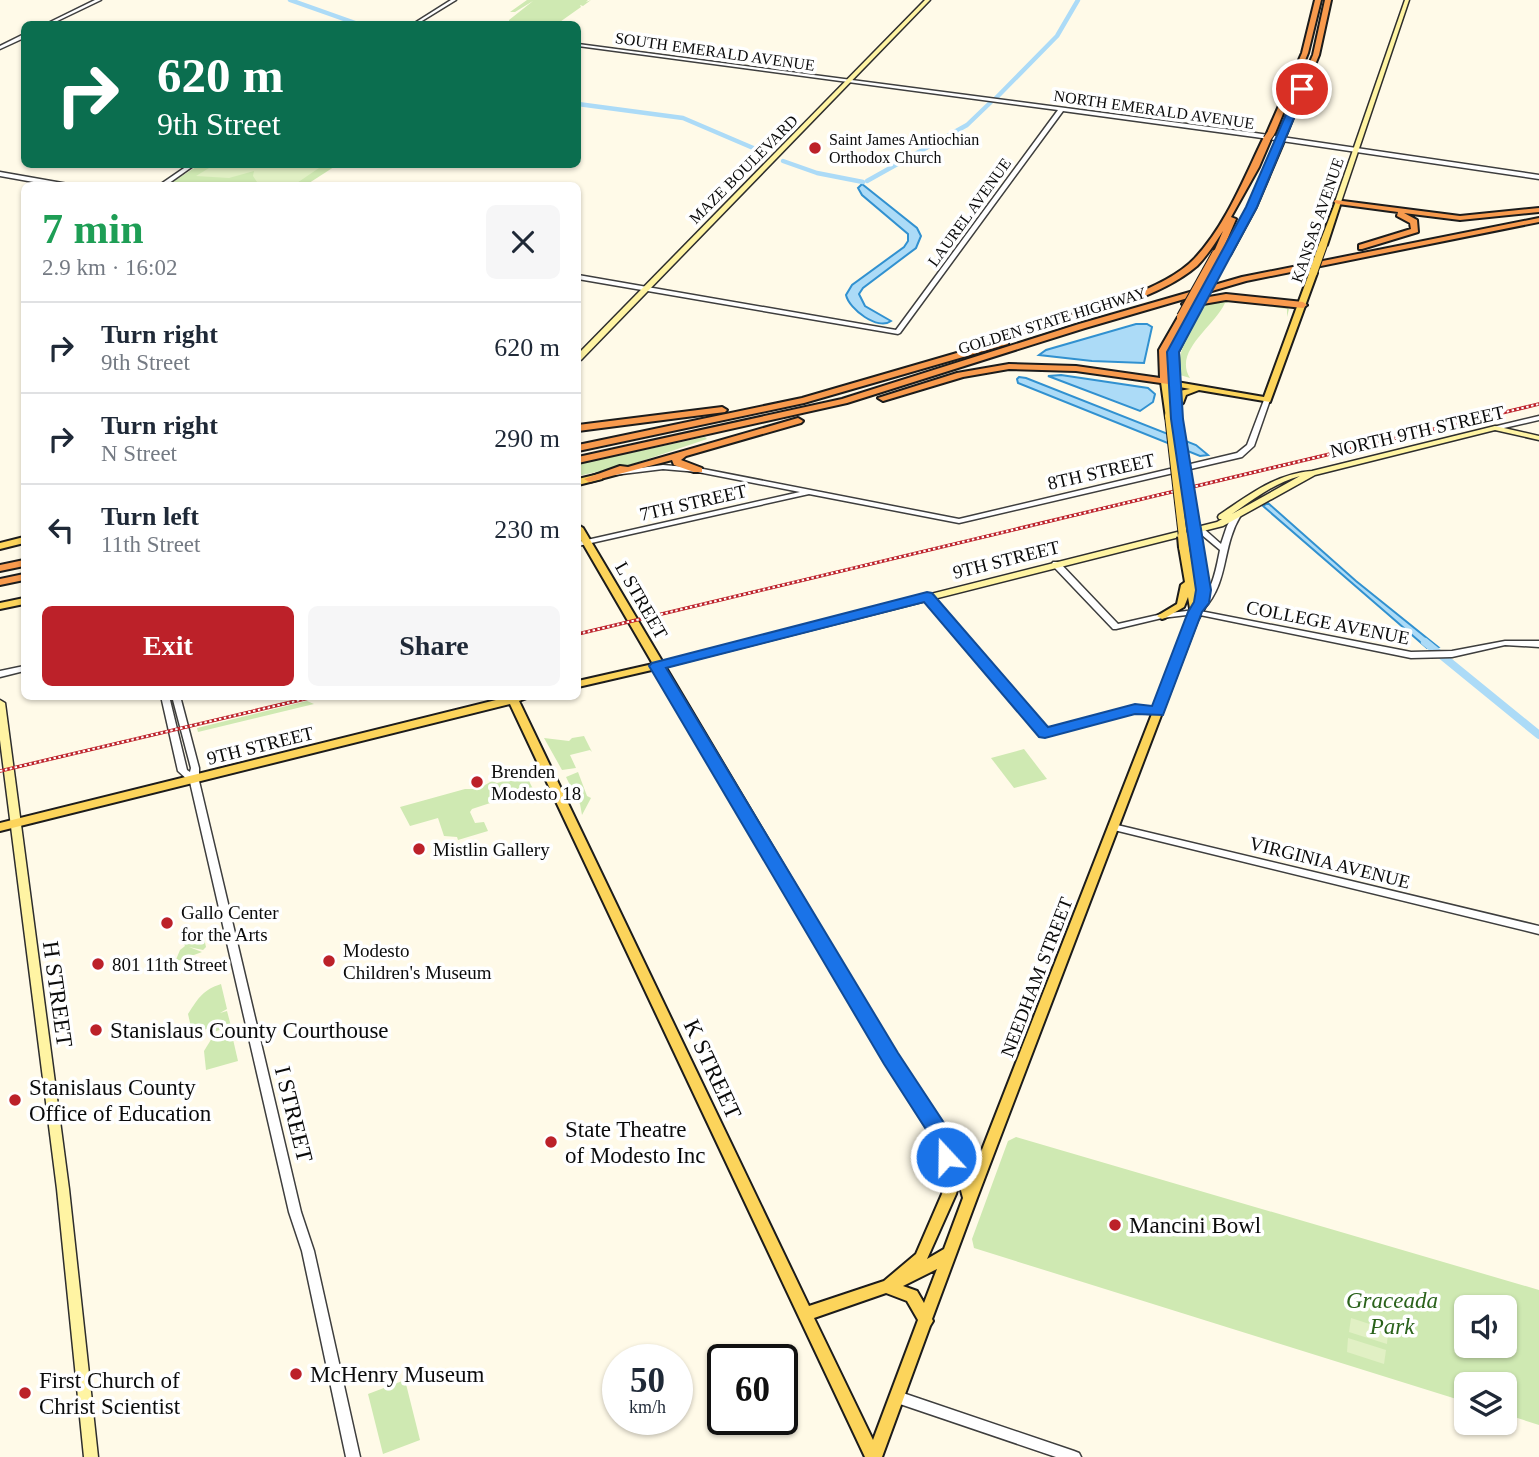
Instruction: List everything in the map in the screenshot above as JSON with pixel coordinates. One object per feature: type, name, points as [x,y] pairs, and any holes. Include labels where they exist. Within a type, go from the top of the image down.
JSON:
[{"type":"highway","points":[[1221,254],[1257,162],[1305,53],[1318,0]]},
{"type":"highway","points":[[617,473],[987,369],[1055,366],[1171,381],[1173,352],[1187,317],[1221,254],[1252,207],[1314,60],[1328,0]]},
{"type":"highway","points":[[581,430],[728,409],[825,388],[1152,289],[1181,274],[1199,259],[1257,162]]},
{"type":"highway","points":[[1338,202],[1460,218],[1539,211]]},
{"type":"highway","points":[[1338,202],[1398,214],[1416,225],[1415,230],[1408,234],[1362,247]]},
{"type":"highway","name":"GOLDEN STATE HIGHWAY","points":[[581,447],[839,391],[1194,285],[1539,211]]},
{"type":"highway","name":"GOLDEN STATE HIGHWAY","points":[[581,459],[786,416],[1206,289],[1539,220]]},
{"type":"highway","points":[[1303,305],[1269,298],[1252,289],[1258,280],[1311,269]]},
{"type":"highway","points":[[1066,332],[1214,298],[1244,298],[1303,305]]},
{"type":"highway","points":[[589,479],[714,439],[862,399],[902,383]]},
{"type":"highway","points":[[581,430],[767,408]]},
{"type":"highway","points":[[682,455],[676,459],[678,463],[698,470]]},
{"type":"highway","points":[[0,568],[21,564]]},
{"type":"highway","points":[[0,582],[21,578]]},
{"type":"main road","name":"MAZE BOULEVARD","points":[[581,355],[928,0]]},
{"type":"main road","name":"KANSAS AVENUE","points":[[1268,398],[1303,305],[1311,269],[1357,150],[1407,0]]},
{"type":"main road","points":[[1171,381],[1268,398]]},
{"type":"main road","points":[[1171,381],[1215,391],[1268,398]]},
{"type":"main road","points":[[1171,381],[1176,405],[1173,418],[1203,590],[1197,610]]},
{"type":"main road","points":[[1171,381],[1184,547],[1197,610]]},
{"type":"main road","points":[[1176,405],[1181,395],[1187,391],[1215,391]]},
{"type":"main road","points":[[1495,428],[1502,433],[1539,439]]},
{"type":"main road","name":"NORTH 9TH STREET","points":[[1200,530],[1266,487],[1299,473],[1495,428]]},
{"type":"main road","name":"NORTH 9TH STREET","points":[[1237,515],[1312,472]]},
{"type":"main road","points":[[581,481],[617,473]]},
{"type":"main road","name":"9TH STREET","points":[[581,683],[1200,530],[1237,515]]},
{"type":"main road","points":[[0,546],[21,541]]},
{"type":"main road","name":"L STREET","points":[[582,543],[891,1059],[959,1162],[970,1198]]},
{"type":"main road","points":[[1162,616],[1175,610],[1183,602],[1187,565]]},
{"type":"main road","points":[[0,606],[21,602]]},
{"type":"main road","name":"NEEDHAM STREET","points":[[873,1457],[1197,610]]},
{"type":"main road","name":"9TH STREET","points":[[0,827],[513,700]]},
{"type":"main road","name":"K STREET","points":[[513,700],[873,1457]]},
{"type":"main road","name":"H STREET","points":[[0,703],[63,1189],[91,1457]]},
{"type":"main road","points":[[887,1287],[921,1258],[949,1194],[953,1178],[946,1157],[946,1144]]},
{"type":"main road","points":[[806,1314],[919,1274],[950,1253]]},
{"type":"main road","points":[[887,1287],[912,1296],[926,1321]]},
{"type":"street","points":[[54,21],[99,0]]},
{"type":"street","points":[[421,21],[454,0]]},
{"type":"street","points":[[0,48],[21,38]]},
{"type":"street","name":"SOUTH EMERALD AVENUE","points":[[581,45],[849,81]]},
{"type":"street","name":"NORTH EMERALD AVENUE","points":[[849,81],[1062,108],[1539,177]]},
{"type":"street","name":"LAUREL AVENUE","points":[[645,289],[898,332],[1062,108]]},
{"type":"street","points":[[166,182],[188,168]]},
{"type":"street","points":[[0,174],[45,182]]},
{"type":"street","points":[[581,278],[645,289]]},
{"type":"street","name":"KANSAS AVENUE","points":[[1249,448],[1268,398]]},
{"type":"street","name":"NORTH 9TH STREET","points":[[1495,428],[1536,418]]},
{"type":"street","name":"8TH STREET","points":[[815,492],[959,521],[1234,457],[1249,448]]},
{"type":"street","points":[[617,473],[657,467],[698,470],[815,492]]},
{"type":"street","name":"7TH STREET","points":[[582,543],[815,492]]},
{"type":"street","name":"NEEDHAM STREET","points":[[1197,610],[1211,594],[1229,526],[1237,515]]},
{"type":"street","points":[[1200,530],[1224,550]]},
{"type":"street","name":"COLLEGE AVENUE","points":[[1056,564],[1116,627],[1197,610],[1393,652],[1433,655],[1495,644],[1539,644]]},
{"type":"street","points":[[927,596],[1045,733],[1135,709],[1158,711]]},
{"type":"street","points":[[0,674],[21,670]]},
{"type":"street","name":"I STREET","points":[[166,700],[183,771],[194,780]]},
{"type":"street","name":"I STREET","points":[[177,700],[195,768],[194,780],[295,1212],[316,1286],[353,1457]]},
{"type":"street","name":"VIRGINIA AVENUE","points":[[1113,828],[1539,930]]},
{"type":"street","points":[[897,1396],[1074,1457]]},
{"type":"green space","points":[[527,0],[591,0],[583,6],[580,5],[581,7],[561,21],[509,21],[533,1],[515,12],[510,12]]},
{"type":"green space","points":[[194,168],[332,168],[311,182],[172,182]]},
{"type":"green space","points":[[209,168],[319,168],[298,182],[257,182],[253,176],[254,171],[229,178],[196,176]]},
{"type":"green space","points":[[1218,299],[1286,306],[1289,309],[1287,317],[1287,309],[1235,301],[1225,303],[1191,349],[1186,368],[1190,378],[1180,375],[1179,365],[1187,336],[1207,300]]},
{"type":"green space","points":[[705,437],[707,439],[633,464],[581,475],[581,463]]},
{"type":"green space","points":[[307,701],[314,704],[198,732],[197,728]]},
{"type":"green space","points":[[584,736],[592,752],[590,750],[570,755],[576,768],[562,770],[544,738],[569,741]]},
{"type":"green space","points":[[1024,749],[1047,779],[1014,788],[991,758]]},
{"type":"green space","points":[[578,772],[587,796],[591,798],[582,815],[580,804],[572,790],[582,794],[572,789],[566,777]]},
{"type":"green space","points":[[526,775],[533,789],[472,809],[470,812],[475,823],[484,822],[488,831],[458,840],[457,837],[444,836],[438,818],[410,826],[400,807],[465,789],[478,789],[492,781],[497,783]]},
{"type":"green space","points":[[200,929],[187,940],[202,929],[206,947],[203,950],[189,947],[202,952],[175,962],[180,950],[185,946],[183,942],[188,932]]},
{"type":"green space","points":[[221,984],[227,1009],[220,1013],[227,1011],[231,1026],[208,1034],[207,1029],[198,1031],[197,1026],[191,1027],[188,1014],[195,1003],[206,992]]},
{"type":"green space","points":[[232,1035],[238,1061],[206,1070],[204,1051],[212,1038]]},
{"type":"green space","name":"Graceada Park","points":[[1016,1137],[1539,1290],[1539,1425],[1517,1418],[1517,1372],[1454,1372],[1454,1398],[974,1248],[972,1239],[1008,1141]]},
{"type":"green space","points":[[1351,1318],[1388,1330],[1387,1344],[1349,1332]]},
{"type":"green space","points":[[1348,1338],[1386,1350],[1384,1364],[1347,1352]]},
{"type":"green space","points":[[405,1380],[420,1440],[383,1454],[368,1394]]},
{"type":"water","points":[[862,184],[917,228],[921,236],[916,248],[863,288],[859,294],[865,306],[891,321],[885,323],[872,321],[858,312],[846,295],[852,285],[904,247],[908,234],[862,195],[858,188]]},
{"type":"water","points":[[1136,324],[1152,327],[1144,363],[1039,355],[1046,350]]},
{"type":"water","points":[[1061,375],[1148,388],[1155,394],[1153,402],[1140,411],[1048,376]]},
{"type":"water","points":[[1019,377],[1196,445],[1208,455],[1200,456],[1018,383]]},
{"type":"water","points":[[1268,503],[1356,581],[1438,647],[1427,648],[1263,506]]},
{"type":"waterway","points":[[290,0],[350,21]]},
{"type":"waterway","points":[[996,98],[1057,36],[1078,0]]},
{"type":"waterway","points":[[867,181],[967,125],[991,102]]},
{"type":"waterway","points":[[581,104],[683,118],[765,153]]},
{"type":"waterway","points":[[783,161],[817,173],[863,182]]},
{"type":"waterway","points":[[1425,642],[1539,735]]},
{"type":"railway","points":[[581,633],[1539,404]]},
{"type":"railway","points":[[0,771],[300,700]]},
{"type":"place","name":"Saint James Antiochian Orthodox Church","points":[[815,148]]},
{"type":"place","name":"Brenden Modesto 18","points":[[477,782]]},
{"type":"place","name":"Mistlin Gallery","points":[[419,849]]},
{"type":"place","name":"Gallo Center for the Arts","points":[[167,923]]},
{"type":"place","name":"Modesto Children's Museum","points":[[329,961]]},
{"type":"place","name":"801 11th Street","points":[[98,964]]},
{"type":"place","name":"Stanislaus County Courthouse","points":[[96,1030]]},
{"type":"place","name":"Stanislaus County Office of Education","points":[[15,1100]]},
{"type":"place","name":"State Theatre of Modesto Inc","points":[[551,1142]]},
{"type":"place","name":"Mancini Bowl","points":[[1115,1225]]},
{"type":"place","name":"McHenry Museum","points":[[296,1374]]},
{"type":"place","name":"First Church of Christ Scientist","points":[[25,1393]]},
{"type":"route","points":[[946,1157],[946,1144],[891,1059],[749,816],[657,666],[927,596],[1045,733],[1135,709],[1158,711],[1195,612],[1202,603],[1203,590],[1177,419],[1172,356],[1252,207],[1302,89]]}]
